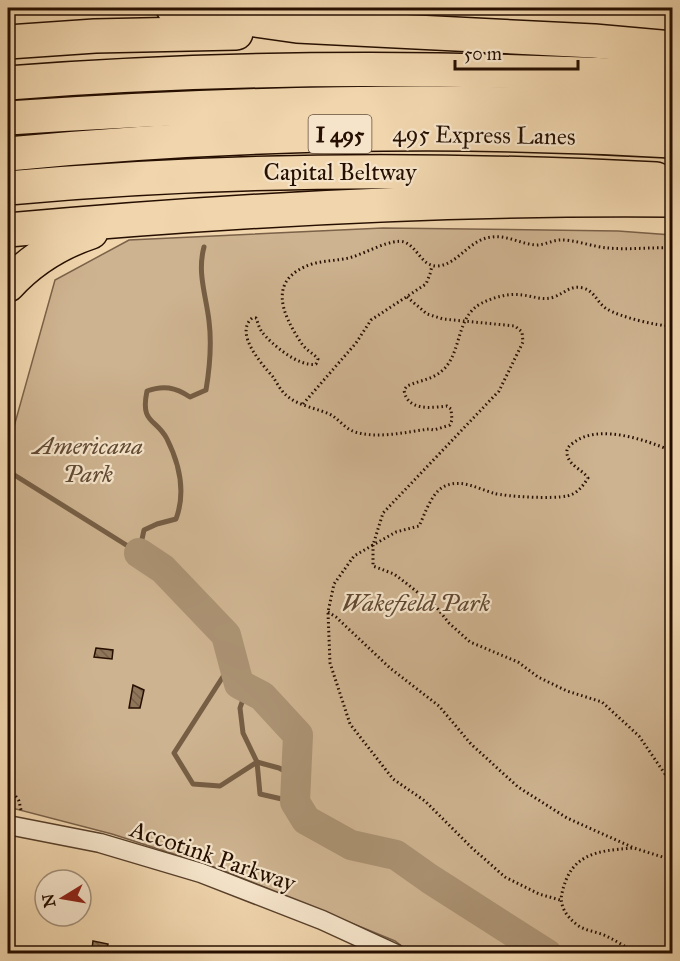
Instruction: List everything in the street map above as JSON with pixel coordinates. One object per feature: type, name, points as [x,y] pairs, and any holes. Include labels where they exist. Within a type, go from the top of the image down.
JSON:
[{"type":"highway","points":[[173,8],[297,26],[594,41],[672,48]]},
{"type":"highway","points":[[8,42],[95,36],[256,33],[297,26]]},
{"type":"highway","points":[[8,83],[191,72],[325,70],[528,72],[672,78]]},
{"type":"highway","name":"495 Express Lanes","points":[[8,118],[192,107],[312,103],[552,105],[672,110]]},
{"type":"highway","name":"495 Express Lanes","points":[[8,154],[114,144],[282,135],[459,133],[672,141]]},
{"type":"highway","name":"Capital Beltway","points":[[8,188],[231,173],[335,171],[466,172],[672,180]]},
{"type":"highway","points":[[8,230],[227,212],[435,202],[672,200]]},
{"type":"highway","points":[[8,285],[36,259],[61,243],[88,233],[144,220],[227,212]]},
{"type":"street","name":"Accotink Parkway","points":[[8,825],[100,843],[201,873],[322,920],[396,954]]},
{"type":"path","points":[[672,248],[611,248],[560,240],[540,245],[520,243],[504,237],[490,237],[476,242],[452,262],[432,265],[425,263],[404,242],[393,242],[340,261],[315,263],[298,269],[288,277],[283,288],[284,312],[303,346],[314,353],[318,360],[316,364],[304,364],[291,357],[263,333],[256,318],[248,321],[247,327],[256,358],[287,396],[332,416],[355,432],[397,433],[434,430],[450,425],[451,409],[447,406],[424,409],[408,400],[404,390],[407,386],[428,380],[443,370],[449,362],[465,321],[471,311],[481,304],[511,294],[542,299],[554,297],[572,287],[585,288],[597,296],[608,310],[659,326],[672,326]]},
{"type":"path","points":[[303,404],[356,343],[371,320],[426,284],[432,265]]},
{"type":"path","points":[[407,297],[427,314],[443,320],[515,326],[522,332],[523,342],[498,390],[383,513],[373,545],[373,566],[394,574],[406,583],[437,608],[449,623],[470,642],[518,662],[538,677],[567,691],[602,702],[639,736],[665,774],[672,775]]},
{"type":"path","points":[[560,900],[539,894],[505,877],[472,849],[425,801],[393,779],[350,724],[330,663],[328,612],[334,584],[354,556],[396,532],[418,526],[441,488],[452,484],[472,485],[494,493],[542,497],[568,496],[582,488],[588,478],[583,471],[571,464],[567,453],[568,446],[577,439],[597,434],[650,442],[672,451]]},
{"type":"path","points":[[328,612],[390,668],[439,706],[471,744],[518,787],[567,818],[634,848],[672,860],[668,872],[672,890]]},
{"type":"path","points":[[8,785],[19,801],[27,829]]},
{"type":"path","points":[[634,848],[606,850],[576,862],[566,877],[560,900],[567,916],[579,927],[605,935],[638,954]]},
{"type":"green space","name":"Wakefield Park","points":[[383,228],[618,231],[672,235],[672,953],[411,953],[395,941],[217,868],[112,834],[8,807],[8,448],[55,280],[129,240]]},
{"type":"building","points":[[96,648],[113,650],[112,659],[94,657]]},
{"type":"building","points":[[133,685],[144,690],[140,708],[129,708]]},
{"type":"building","points":[[93,941],[108,944],[106,954],[65,954],[67,947],[86,951],[87,948],[92,949]]},
{"type":"waterway","points":[[8,471],[139,553],[144,530],[176,519],[181,499],[178,469],[163,432],[147,415],[145,402],[147,391],[158,388],[174,389],[190,397],[206,390],[210,339],[201,266],[204,247]]},
{"type":"waterway","points":[[139,553],[163,569],[226,635],[239,684],[262,696],[298,735],[295,802],[306,820],[351,845],[396,855],[547,954]]},
{"type":"waterway","points":[[233,661],[174,753],[193,784],[220,786],[257,762],[279,768],[296,777]]},
{"type":"waterway","points":[[247,688],[240,708],[243,733],[257,762],[260,794],[295,802]]},
{"type":"park label","name":"Americana Park","points":[[88,460]]}]
